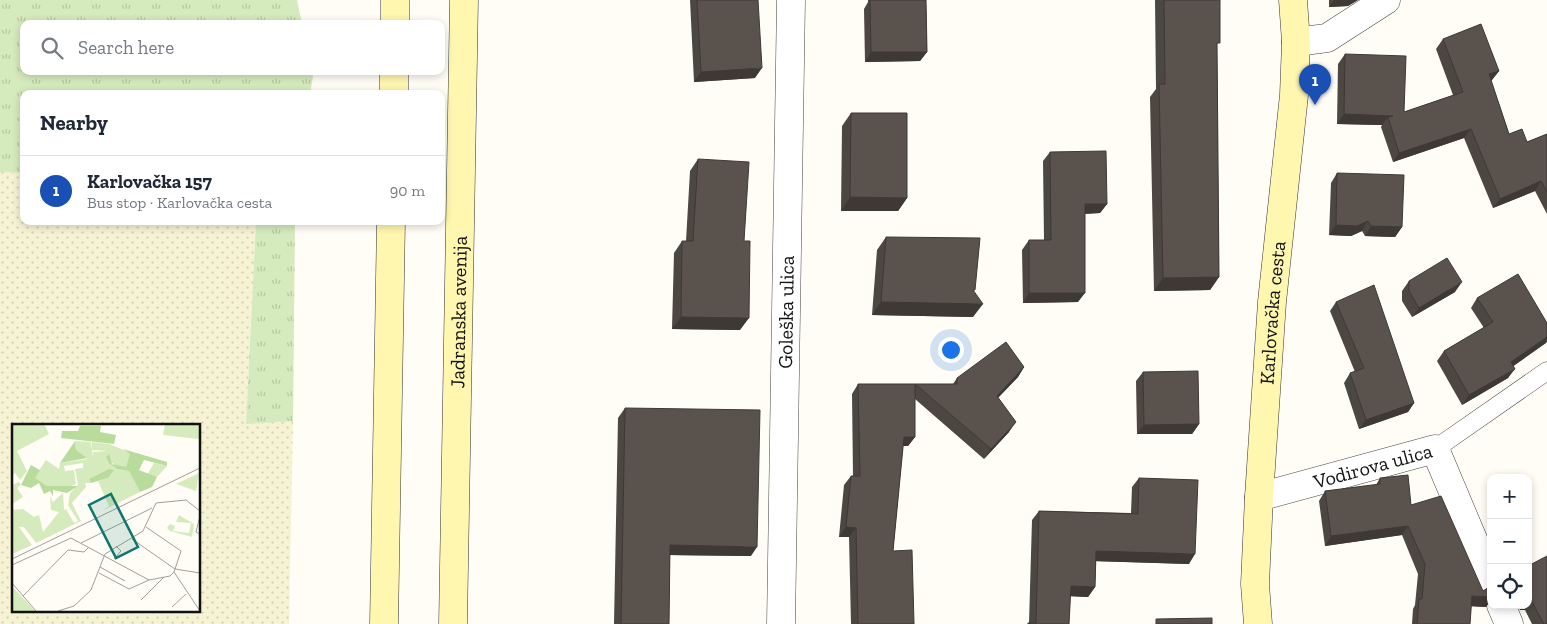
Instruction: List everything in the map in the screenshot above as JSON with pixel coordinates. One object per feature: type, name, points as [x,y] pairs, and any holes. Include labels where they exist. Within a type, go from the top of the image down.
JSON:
[{"type":"main road","points":[[395,0],[395,20]]},
{"type":"main road","name":"Jadranska avenija","points":[[453,624],[464,0]]},
{"type":"main road","name":"Karlovačka cesta","points":[[1258,624],[1255,584],[1258,497],[1272,302],[1294,95],[1296,42],[1293,0]]},
{"type":"main road","points":[[394,75],[394,90]]},
{"type":"main road","points":[[384,624],[391,225]]},
{"type":"street","name":"Goleška ulica","points":[[781,624],[791,0]]},
{"type":"street","points":[[1296,42],[1327,38],[1386,0]]},
{"type":"street","name":"Vodirova ulica","points":[[1258,497],[1435,449],[1487,572]]},
{"type":"street","points":[[1503,609],[1509,624]]},
{"type":"lane","points":[[1435,449],[1547,371]]},
{"type":"shaded area","points":[[0,172],[20,173],[20,225],[256,225],[246,423],[293,421],[289,624],[0,624]]},
{"type":"green space","points":[[0,0],[297,0],[301,20],[20,20],[20,75],[313,75],[313,77],[311,90],[20,90],[20,173],[0,172]]},
{"type":"green space","points":[[256,225],[295,225],[293,421],[246,424]]},
{"type":"building","points":[[697,0],[758,0],[762,68],[701,72]]},
{"type":"building","points":[[870,0],[926,0],[927,52],[871,52]]},
{"type":"building","points":[[1164,0],[1220,0],[1220,43],[1217,43],[1219,277],[1163,278],[1159,84],[1165,84]]},
{"type":"building","points":[[1481,24],[1499,71],[1489,74],[1509,134],[1522,129],[1527,142],[1547,134],[1547,192],[1541,181],[1500,199],[1471,129],[1399,153],[1388,117],[1393,116],[1344,114],[1345,54],[1406,56],[1404,112],[1463,92],[1443,39]]},
{"type":"building","points":[[851,113],[907,113],[907,198],[850,197]]},
{"type":"building","points":[[1106,151],[1107,204],[1085,204],[1085,293],[1029,293],[1029,240],[1051,240],[1050,152]]},
{"type":"building","points":[[698,159],[749,162],[744,241],[750,241],[749,318],[681,317],[682,241],[693,241]]},
{"type":"building","points":[[1337,173],[1404,175],[1402,227],[1371,226],[1368,221],[1357,226],[1336,225]]},
{"type":"building","points":[[886,237],[980,238],[975,290],[973,290],[983,304],[881,302]]},
{"type":"building","points":[[1447,258],[1462,282],[1419,308],[1409,291],[1409,281]]},
{"type":"building","points":[[1518,274],[1547,323],[1547,337],[1511,362],[1515,369],[1469,395],[1444,351],[1493,322],[1477,298]]},
{"type":"building","points":[[1374,285],[1414,403],[1366,420],[1350,373],[1364,368],[1336,302]]},
{"type":"building","points":[[1006,342],[1024,367],[997,396],[1016,422],[991,449],[915,384],[957,384],[957,378]]},
{"type":"building","points":[[1198,371],[1199,424],[1144,425],[1143,372]]},
{"type":"building","points":[[858,384],[915,384],[915,437],[904,437],[893,551],[912,550],[914,624],[858,624],[856,528],[846,527],[851,476],[860,476]]},
{"type":"building","points":[[625,408],[760,410],[757,547],[670,545],[669,624],[621,624]]},
{"type":"building","points":[[1408,475],[1411,505],[1441,496],[1483,591],[1487,588],[1487,597],[1472,596],[1470,624],[1417,624],[1419,599],[1422,599],[1425,564],[1408,526],[1331,536],[1325,491],[1380,484],[1380,478]]},
{"type":"building","points":[[1139,478],[1198,480],[1195,554],[1096,551],[1095,587],[1071,586],[1069,624],[1028,624],[1036,623],[1039,511],[1138,514]]},
{"type":"building","points":[[1547,556],[1547,624],[1544,624],[1532,602],[1532,564]]},
{"type":"building","points":[[1212,618],[1212,624],[1156,624],[1156,619]]},
{"type":"place","name":"Karlovačka 157","points":[[1315,105]]}]
